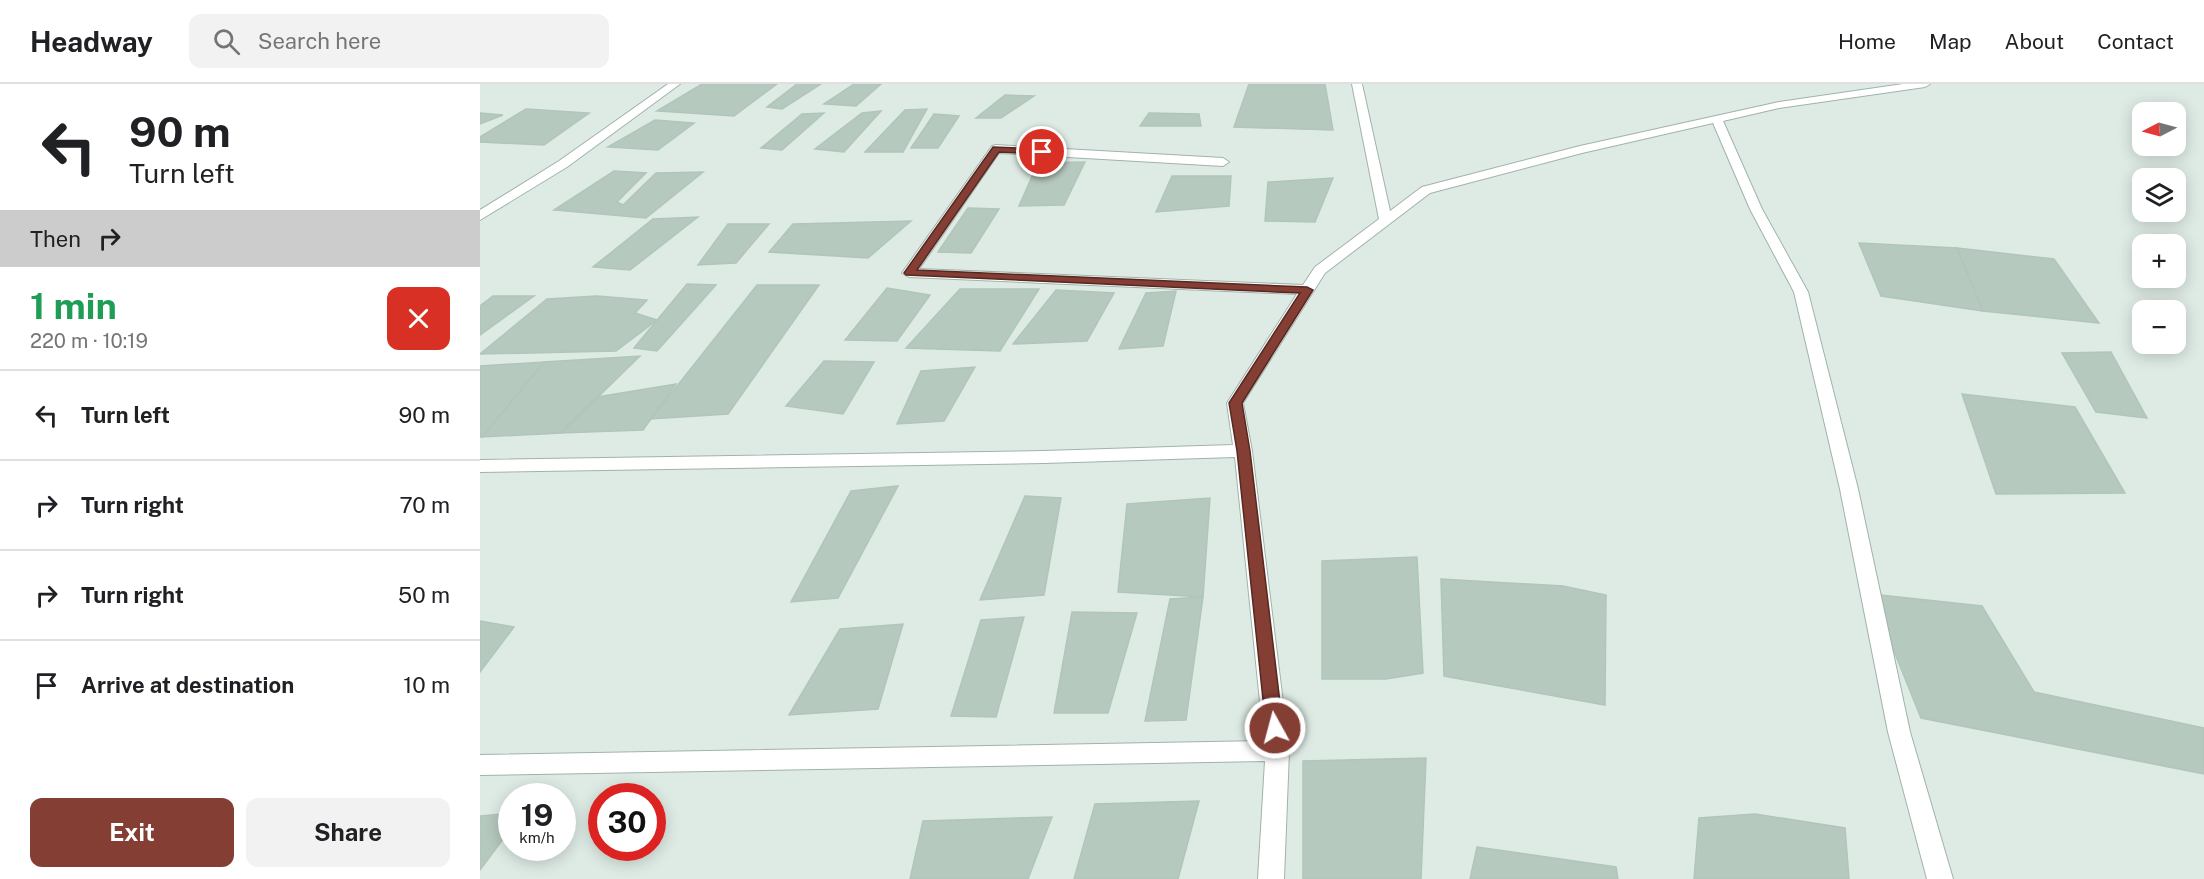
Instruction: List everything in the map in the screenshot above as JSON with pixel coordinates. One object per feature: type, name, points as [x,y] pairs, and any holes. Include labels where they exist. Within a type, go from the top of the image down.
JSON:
[{"type":"street","points":[[480,216],[563,164],[675,84]]},
{"type":"street","points":[[1357,84],[1386,220]]},
{"type":"street","points":[[1271,879],[1277,751],[1243,451],[1235,403],[1320,270],[1426,190],[1580,150],[1779,105],[1925,84]]},
{"type":"street","points":[[1717,119],[1756,209],[1801,292],[1849,489],[1899,732],[1940,879]]},
{"type":"street","points":[[1223,162],[996,149],[909,273],[1307,290]]},
{"type":"street","points":[[480,466],[1032,458],[1243,451]]},
{"type":"street","points":[[480,765],[1277,751]]},
{"type":"building","points":[[702,84],[777,84],[734,116],[657,111]]},
{"type":"building","points":[[797,84],[821,84],[782,109],[767,107]]},
{"type":"building","points":[[854,84],[881,84],[856,106],[824,104]]},
{"type":"building","points":[[1249,84],[1325,84],[1333,130],[1234,127]]},
{"type":"building","points":[[1005,95],[1034,96],[1001,118],[976,118]]},
{"type":"building","points":[[526,109],[589,113],[544,145],[480,142],[480,137]]},
{"type":"building","points":[[927,109],[903,152],[865,152],[905,110]]},
{"type":"building","points":[[881,111],[844,152],[815,149],[862,113]]},
{"type":"building","points":[[480,113],[503,115],[480,124]]},
{"type":"building","points":[[824,113],[782,150],[761,148],[802,114]]},
{"type":"building","points":[[1149,113],[1199,114],[1201,126],[1140,126]]},
{"type":"building","points":[[934,114],[959,116],[938,148],[911,148]]},
{"type":"building","points":[[655,120],[694,123],[658,150],[608,147]]},
{"type":"building","points":[[1085,162],[1064,205],[1019,206],[1038,163]]},
{"type":"building","points":[[614,171],[646,173],[617,202],[623,205],[656,173],[703,172],[646,218],[554,210]]},
{"type":"building","points":[[1172,176],[1231,176],[1229,206],[1156,212]]},
{"type":"building","points":[[1333,178],[1315,222],[1265,221],[1268,182]]},
{"type":"building","points":[[968,208],[999,209],[971,253],[938,252]]},
{"type":"building","points":[[698,217],[630,270],[593,267],[653,219]]},
{"type":"building","points":[[911,221],[868,258],[769,252],[793,224]]},
{"type":"building","points":[[728,224],[769,224],[736,263],[698,265]]},
{"type":"building","points":[[1859,243],[1957,248],[1983,311],[1881,296]]},
{"type":"building","points":[[1957,248],[2054,259],[2099,323],[1983,311]]},
{"type":"building","points":[[687,284],[716,285],[657,351],[634,348]]},
{"type":"building","points":[[757,285],[819,285],[728,414],[651,419]]},
{"type":"building","points":[[887,288],[930,295],[897,341],[845,340]]},
{"type":"building","points":[[960,289],[1039,289],[1000,351],[906,348]]},
{"type":"building","points":[[1056,290],[1114,293],[1087,341],[1013,344]]},
{"type":"building","points":[[1176,291],[1163,346],[1119,349],[1146,293]]},
{"type":"building","points":[[493,296],[534,296],[480,335],[480,306]]},
{"type":"building","points":[[597,296],[647,300],[635,313],[657,320],[616,351],[480,354],[547,299]]},
{"type":"building","points":[[2111,352],[2147,418],[2096,412],[2062,353]]},
{"type":"building","points":[[640,356],[561,433],[482,437],[544,362]]},
{"type":"building","points":[[824,361],[874,362],[843,414],[786,406]]},
{"type":"building","points":[[544,362],[482,437],[480,437],[480,366]]},
{"type":"building","points":[[975,367],[944,421],[897,424],[921,371]]},
{"type":"building","points":[[676,384],[643,430],[561,433],[597,397]]},
{"type":"building","points":[[1962,394],[2075,407],[2125,493],[1996,494]]},
{"type":"building","points":[[898,486],[838,598],[791,602],[851,491]]},
{"type":"building","points":[[1025,496],[1061,498],[1044,595],[980,600]]},
{"type":"building","points":[[1210,498],[1203,597],[1118,592],[1127,504]]},
{"type":"building","points":[[1417,557],[1423,673],[1386,679],[1322,679],[1322,561]]},
{"type":"building","points":[[1441,579],[1563,586],[1606,595],[1605,705],[1444,676]]},
{"type":"building","points":[[1871,594],[1982,606],[2034,692],[2204,728],[2204,774],[1921,718]]},
{"type":"building","points":[[1203,597],[1186,720],[1145,721],[1170,599]]},
{"type":"building","points":[[1072,612],[1137,613],[1108,713],[1054,713]]},
{"type":"building","points":[[1024,617],[996,717],[951,716],[981,620]]},
{"type":"building","points":[[480,621],[514,627],[480,672]]},
{"type":"building","points":[[903,624],[878,709],[789,715],[840,629]]},
{"type":"building","points":[[1426,758],[1421,879],[1303,879],[1303,761]]},
{"type":"building","points":[[1199,801],[1178,879],[1074,879],[1095,804]]},
{"type":"building","points":[[498,814],[498,846],[480,870],[480,816]]},
{"type":"building","points":[[1755,814],[1845,828],[1849,879],[1694,879],[1699,818]]},
{"type":"building","points":[[1052,817],[1028,879],[910,879],[923,821]]},
{"type":"building","points":[[1477,847],[1616,867],[1618,879],[1470,879]]},
{"type":"route","points":[[1042,152],[996,149],[909,273],[1307,290],[1235,403],[1243,451],[1275,728]]}]
